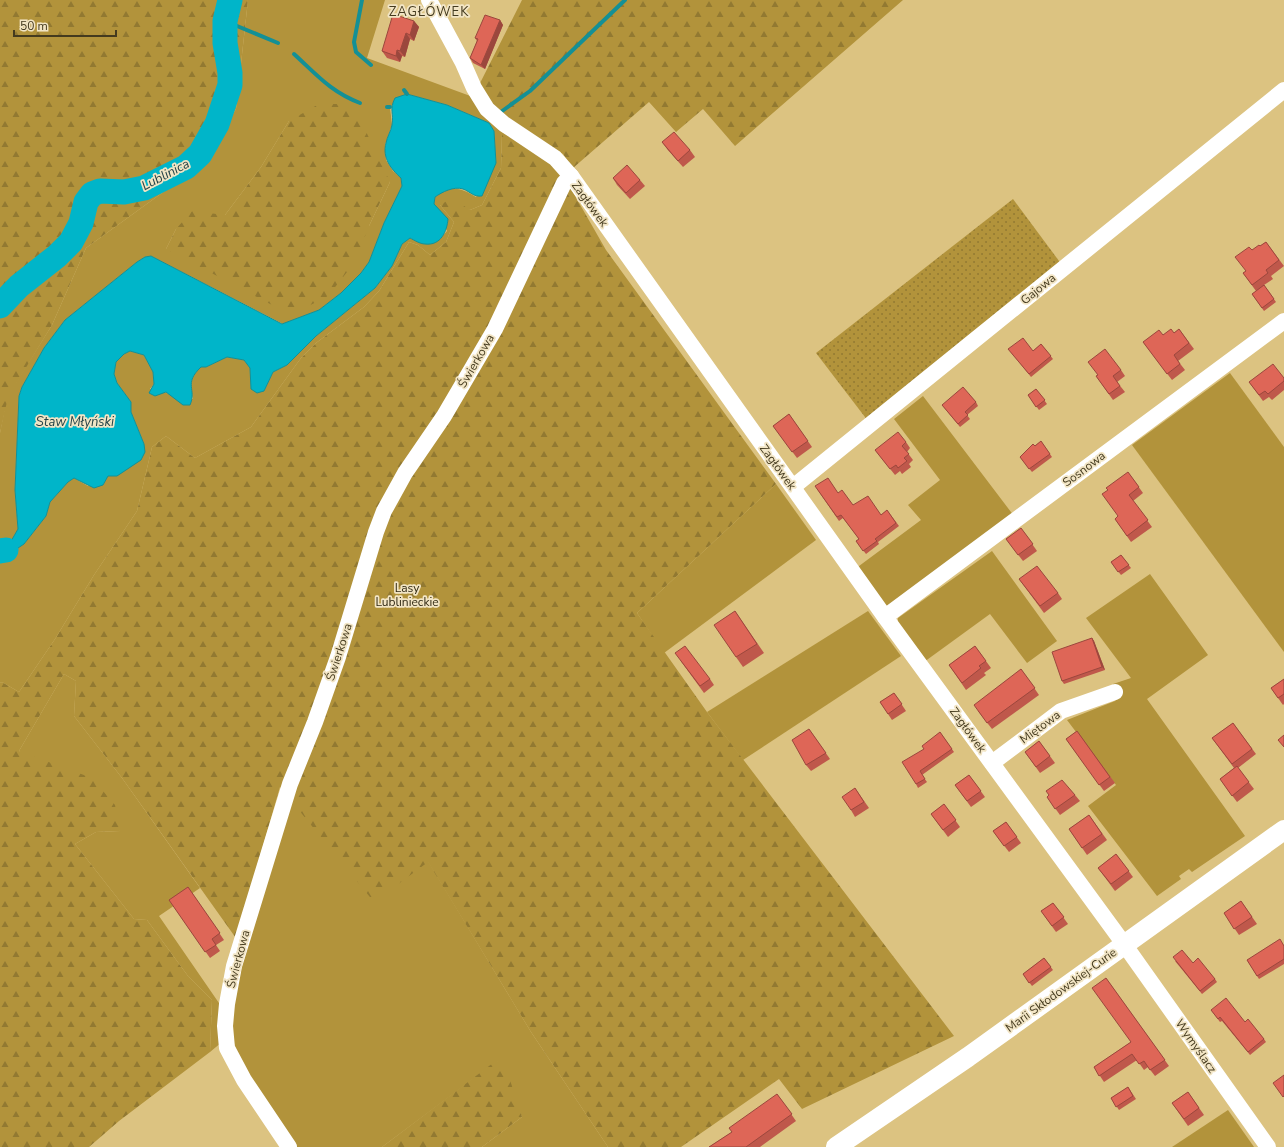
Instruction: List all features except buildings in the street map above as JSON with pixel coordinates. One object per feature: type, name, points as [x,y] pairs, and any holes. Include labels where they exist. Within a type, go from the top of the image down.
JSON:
[{"type":"street","name":"Zagłówek","points":[[429,0],[463,63],[474,88],[487,109],[504,124],[551,154],[570,176],[885,617],[1124,944]]},
{"type":"street","name":"Gajowa","points":[[793,487],[1284,90]]},
{"type":"street","name":"Świerkowa","points":[[289,1147],[244,1080],[227,1048],[226,1009],[234,966],[290,784],[315,722],[338,657],[376,532],[384,511],[404,473],[444,416],[478,360],[506,307],[564,183],[570,176]]},
{"type":"street","name":"Sosnowa","points":[[885,617],[1284,321]]},
{"type":"street","name":"Miętowa","points":[[992,763],[1061,711],[1115,692]]},
{"type":"street","name":"Marii Skłodowskiej-Curie","points":[[836,1147],[968,1057],[1284,830]]},
{"type":"street","name":"Wymyślacz","points":[[1124,944],[1268,1147]]},
{"type":"green space","points":[[0,0],[248,0],[236,109],[202,164],[86,248],[52,325],[8,397],[0,433]]},
{"type":"green space","points":[[248,0],[385,0],[367,58],[473,97],[502,132],[501,168],[482,205],[470,210],[440,205],[454,222],[446,242],[430,255],[418,245],[409,242],[379,291],[364,307],[316,343],[301,358],[251,427],[195,458],[166,436],[152,447],[137,511],[94,575],[55,639],[19,692],[2,682],[0,683],[0,433],[7,397],[52,325],[86,248],[202,164],[236,109]],"holes":[[[407,94],[447,105],[489,123],[494,131],[496,163],[476,197],[460,189],[451,189],[435,197],[434,204],[447,231],[438,240],[430,244],[421,243],[410,238],[402,244],[392,266],[375,288],[316,336],[287,365],[273,372],[264,391],[251,389],[250,368],[244,360],[227,357],[206,367],[201,367],[197,371],[192,382],[191,390],[193,399],[150,389],[154,384],[153,372],[144,355],[130,351],[124,354],[116,362],[114,374],[117,383],[131,402],[131,412],[144,444],[108,475],[103,485],[88,486],[74,478],[68,482],[50,502],[46,516],[24,544],[15,550],[7,549],[18,529],[15,490],[19,396],[22,387],[44,348],[65,320],[137,262],[145,257],[151,256],[283,324],[319,310],[341,293],[361,273],[369,262],[384,223],[402,186],[401,178],[393,171],[386,160],[385,145],[392,125],[390,107]],[[289,121],[390,182],[369,226],[166,249],[176,229],[225,215],[261,167]]]},
{"type":"green space","points":[[522,0],[903,0],[735,146],[703,109],[676,132],[649,102],[573,168],[563,154],[473,97]]},
{"type":"green space","points":[[319,104],[343,104],[360,119],[390,182],[369,226],[355,262],[328,296],[291,315],[166,249],[176,229],[192,211],[225,215],[261,167],[289,121]]},
{"type":"green space","name":"Lasy Lublinieckie","points":[[502,132],[545,154],[570,187],[606,250],[776,484],[637,613],[707,712],[954,1036],[802,1109],[779,1079],[681,1147],[608,1147],[531,1032],[428,862],[374,902],[280,787],[252,884],[238,941],[122,778],[74,716],[76,681],[64,674],[19,751],[92,778],[115,805],[120,831],[96,832],[75,844],[134,919],[147,920],[188,976],[212,1000],[210,1052],[119,1121],[89,1147],[0,1147],[0,683],[2,682],[19,692],[55,639],[94,575],[137,511],[152,447],[166,436],[195,458],[251,427],[301,358],[316,343],[364,307],[379,291],[409,242],[418,245],[430,255],[446,242],[454,222],[440,205],[452,198],[470,210],[482,205],[501,168]]},
{"type":"green space","points":[[1013,199],[1062,265],[868,421],[816,353]]},
{"type":"green space","points":[[1230,373],[1284,447],[1284,652],[1132,445]]},
{"type":"green space","points":[[923,396],[1014,516],[891,607],[882,606],[855,569],[921,520],[908,505],[940,480],[894,419]]},
{"type":"green space","points":[[776,484],[816,540],[664,653],[637,613]]},
{"type":"green space","points":[[992,551],[1057,641],[1027,663],[990,614],[924,662],[898,628],[898,618]]},
{"type":"green space","points":[[1150,574],[1208,655],[1147,699],[1245,836],[1192,872],[1189,869],[1179,876],[1181,879],[1157,896],[1088,806],[1116,785],[1067,720],[1115,701],[1120,695],[1113,684],[1131,678],[1086,618]]},
{"type":"green space","points":[[868,611],[901,656],[743,760],[707,712]]},
{"type":"green space","points":[[64,674],[76,681],[74,716],[122,778],[200,888],[159,916],[221,1006],[222,1042],[210,1052],[212,1000],[188,976],[147,920],[134,919],[75,844],[96,832],[120,831],[19,751]]},
{"type":"green space","points":[[291,800],[428,861],[531,1032],[608,1147],[482,1147],[522,1117],[497,1061],[382,1147],[296,1147],[239,1059],[233,1040],[233,1016],[239,968]]},
{"type":"green space","points":[[497,1060],[509,1077],[522,1117],[482,1147],[382,1147]]},
{"type":"green space","points":[[1228,1110],[1254,1147],[1172,1147]]},
{"type":"water","name":"Staw Młyński","points":[[407,94],[447,105],[489,123],[494,131],[496,163],[482,196],[476,196],[463,189],[456,188],[445,191],[435,197],[434,204],[448,219],[445,233],[442,237],[435,243],[431,244],[421,243],[410,238],[402,244],[392,266],[375,288],[316,336],[287,365],[273,372],[264,391],[257,393],[251,389],[250,368],[244,360],[227,357],[206,367],[201,367],[191,382],[192,399],[190,405],[183,405],[166,392],[155,396],[149,393],[154,384],[153,372],[144,355],[130,351],[124,354],[116,362],[114,374],[117,383],[131,402],[131,412],[144,444],[145,452],[141,460],[117,476],[108,476],[103,485],[94,488],[74,478],[68,482],[50,502],[46,516],[24,544],[15,550],[6,550],[18,529],[15,490],[19,396],[22,387],[44,348],[65,320],[137,262],[145,257],[151,256],[282,324],[319,310],[341,293],[361,273],[369,262],[384,223],[402,186],[401,178],[388,163],[385,148],[392,125],[393,102],[395,98]]},
{"type":"waterway","name":"Lublinica","points":[[0,306],[19,286],[57,256],[71,242],[81,223],[86,202],[92,194],[100,191],[124,192],[144,188],[186,167],[200,154],[217,124],[230,85],[230,73],[225,43],[225,21],[230,0]]},
{"type":"waterway","points":[[362,0],[354,42],[356,52],[371,65]]},
{"type":"waterway","points":[[498,114],[530,91],[625,0]]},
{"type":"waterway","points":[[225,21],[278,43]]},
{"type":"waterway","points":[[294,54],[332,88],[360,103]]},
{"type":"waterway","points":[[404,90],[407,94]]},
{"type":"waterway","points":[[0,551],[6,550]]},
{"type":"district","name":"ZAGŁÓWEK","points":[[429,11]]}]
